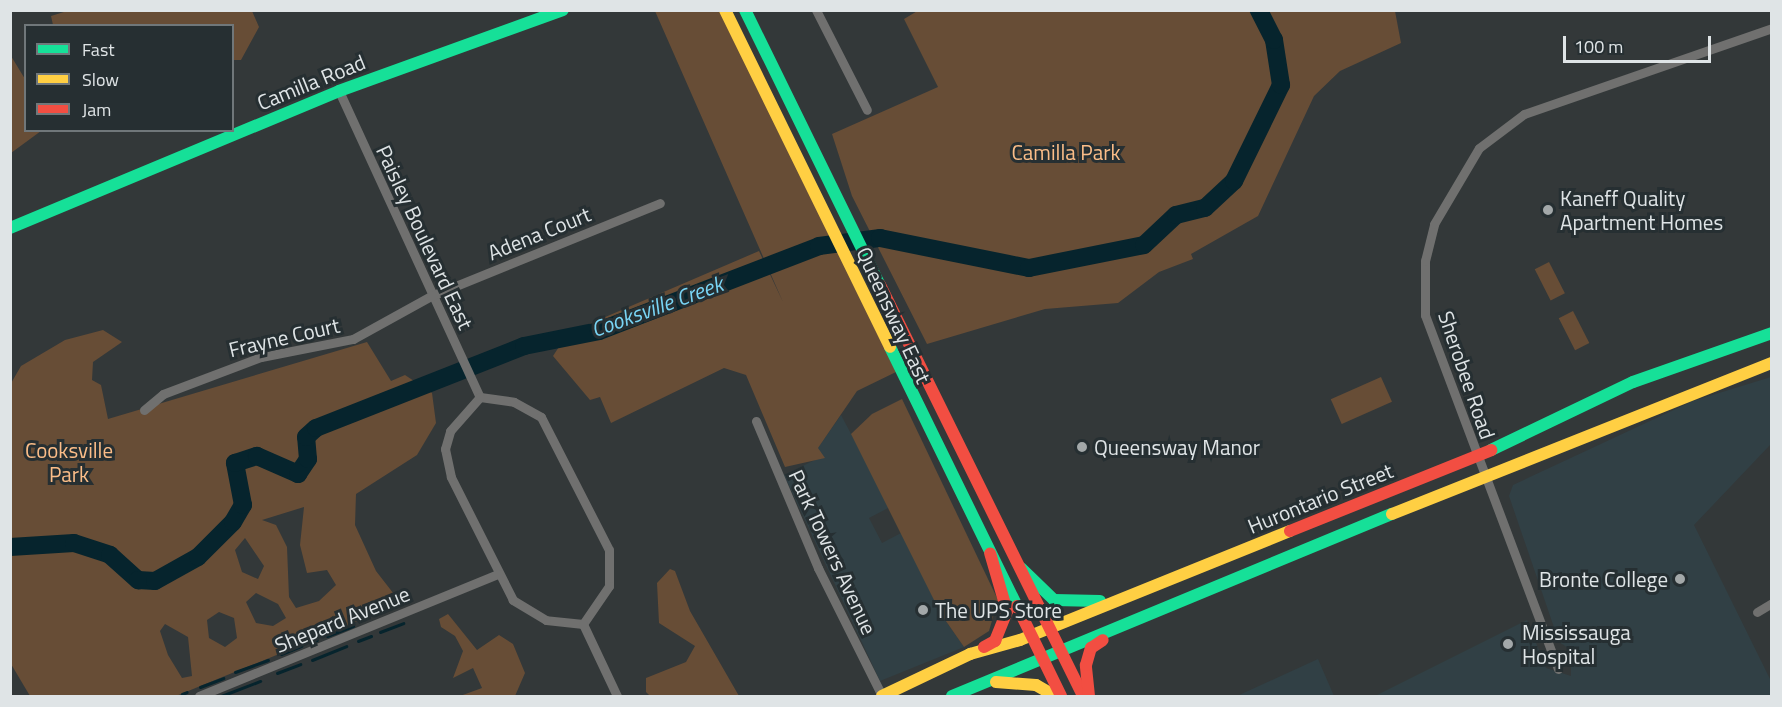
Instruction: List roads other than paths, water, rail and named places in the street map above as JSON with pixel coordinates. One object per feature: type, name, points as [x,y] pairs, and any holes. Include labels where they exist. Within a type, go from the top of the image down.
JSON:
[{"type":"main road","name":"Queensway East","points":[[724,10],[1061,696]]},
{"type":"main road","name":"Queensway East","points":[[745,10],[1083,696]]},
{"type":"main road","name":"Camilla Road","points":[[10,228],[339,91],[561,11]]},
{"type":"main road","name":"Hurontario Street","points":[[882,696],[970,654],[1049,628],[1477,456],[1633,382],[1772,333]]},
{"type":"main road","name":"Hurontario Street","points":[[952,696],[1484,477],[1772,363]]},
{"type":"main road","points":[[970,654],[995,641],[1005,621],[1007,602],[990,553]]},
{"type":"main road","points":[[1021,568],[1044,594],[1063,604],[1122,597]]},
{"type":"main road","points":[[1089,696],[1085,671],[1091,648],[1115,630]]},
{"type":"main road","points":[[988,682],[1036,685],[1056,696]]},
{"type":"street","points":[[816,10],[867,110]]},
{"type":"street","name":"Sherobee Road","points":[[1558,669],[1484,477],[1424,302],[1429,242],[1458,175],[1498,132],[1543,105],[1772,28]]},
{"type":"street","name":"Paisley Boulevard East","points":[[339,91],[431,296],[478,392]]},
{"type":"street","name":"Adena Court","points":[[431,296],[660,203]]},
{"type":"street","name":"Frayne Court","points":[[144,410],[163,394],[221,370],[354,339],[431,296]]},
{"type":"street","points":[[478,392],[514,402],[541,417],[609,550],[609,586],[583,624],[530,614],[498,574],[447,464],[450,431],[478,392]]},
{"type":"street","name":"Park Towers Avenue","points":[[756,421],[818,568],[882,696]]},
{"type":"street","name":"Shepard Avenue","points":[[199,696],[498,574]]},
{"type":"street","points":[[1757,612],[1772,603]]},
{"type":"street","points":[[583,624],[617,696]]},
{"type":"waterway","name":"Cooksville Creek","points":[[10,547],[74,543],[110,555],[138,580],[155,581],[198,557],[233,522],[243,505],[235,463],[257,456],[298,474],[308,459],[306,437],[316,428],[524,346],[599,331],[819,246],[880,238],[1029,268],[1144,245],[1176,215],[1205,208],[1234,181],[1281,85],[1274,40],[1259,10]]},
{"type":"waterway","points":[[380,632],[403,623]]},
{"type":"waterway","points":[[327,636],[353,626]]},
{"type":"waterway","points":[[358,641],[371,636]]},
{"type":"waterway","points":[[312,642],[317,640]]},
{"type":"waterway","points":[[281,654],[301,646]]},
{"type":"waterway","points":[[312,660],[346,646]]},
{"type":"waterway","points":[[235,672],[268,660]]},
{"type":"waterway","points":[[277,673],[300,664]]},
{"type":"waterway","points":[[200,687],[223,678]]},
{"type":"waterway","points":[[221,696],[260,681]]},
{"type":"waterway","points":[[182,694],[187,692]]},
{"type":"place","name":"Kaneff Quality Apartment Homes","points":[[1548,210]]},
{"type":"place","name":"Queensway Manor","points":[[1082,447]]},
{"type":"place","name":"Bronte College","points":[[1680,579]]},
{"type":"place","name":"The UPS Store","points":[[923,610]]},
{"type":"place","name":"Mississauga Hospital","points":[[1508,644]]},
{"type":"park label","name":"Camilla Park","points":[[1066,152]]},
{"type":"park label","name":"Cooksville Park","points":[[69,462]]}]
